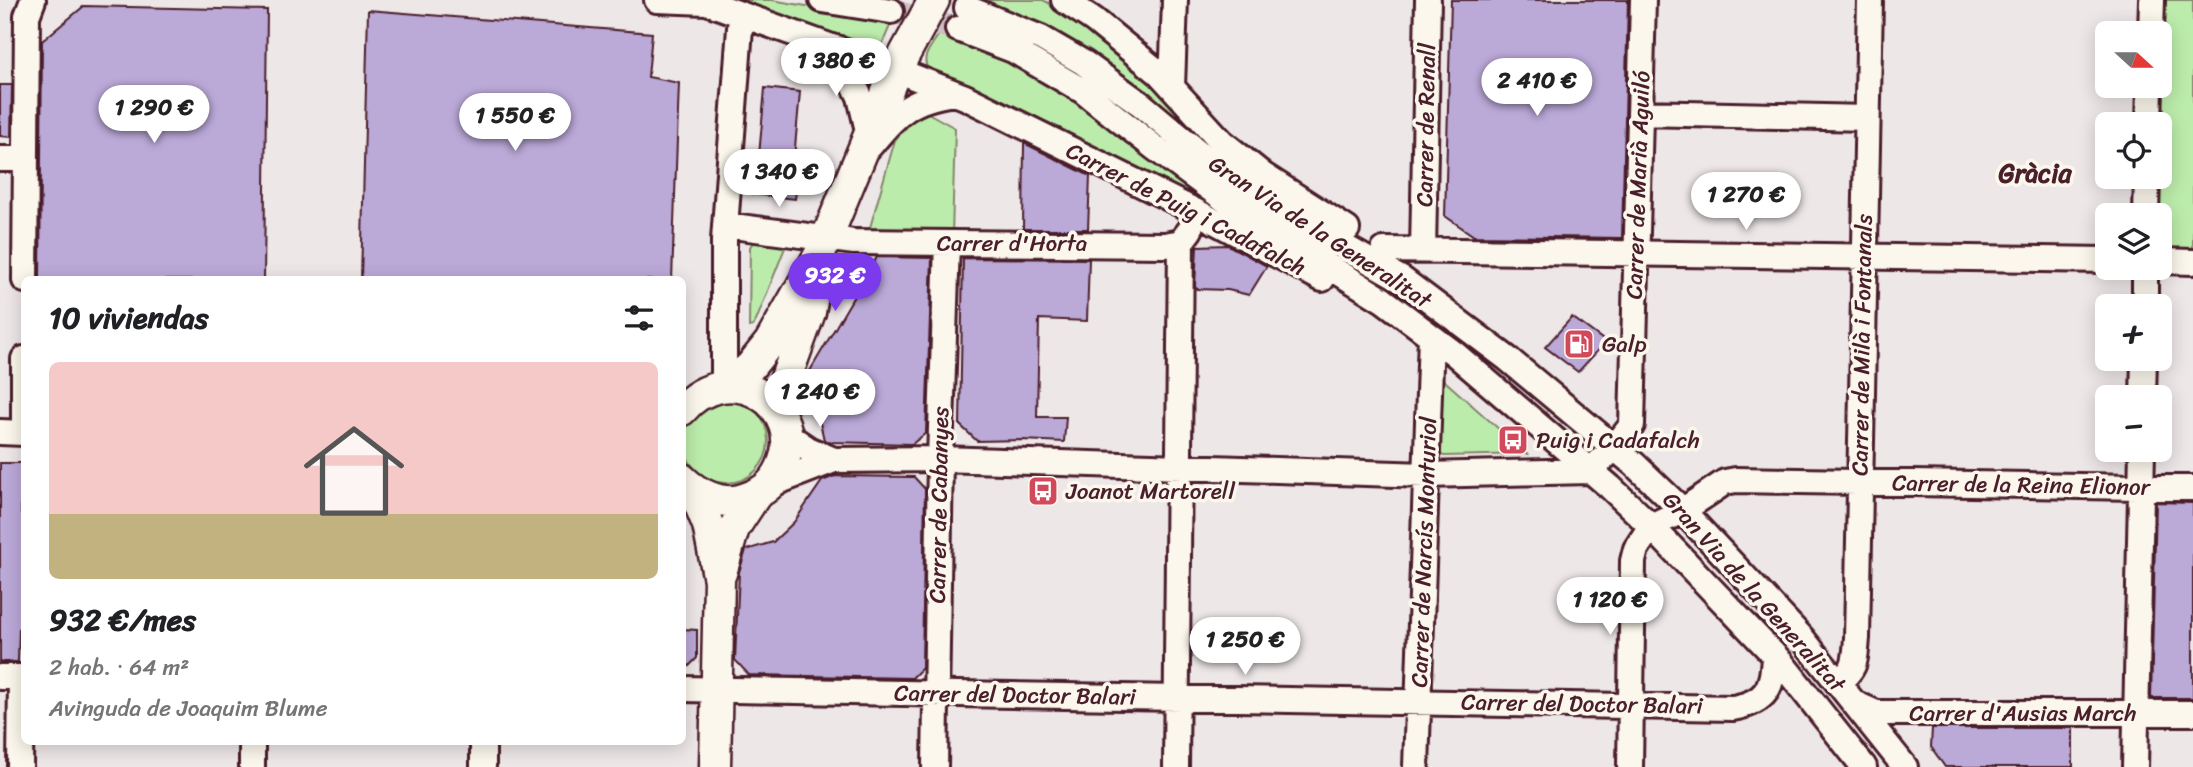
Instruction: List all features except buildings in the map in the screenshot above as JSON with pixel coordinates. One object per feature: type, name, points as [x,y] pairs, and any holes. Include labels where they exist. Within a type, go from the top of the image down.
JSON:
[{"type":"main road","points":[[686,406],[701,394],[727,385],[750,367],[770,342],[824,246],[896,69],[934,0]]},
{"type":"main road","points":[[719,580],[734,528],[765,489],[786,454],[781,421],[810,312],[824,246]]},
{"type":"main road","points":[[727,385],[757,393],[781,421]]},
{"type":"main road","points":[[687,483],[721,500],[733,501],[765,489]]},
{"type":"main road","points":[[687,483],[708,525],[719,580],[715,767]]},
{"type":"street","points":[[25,276],[27,16],[33,0]]},
{"type":"street","name":"Carrer de Puig i Cadafalch","points":[[657,0],[704,1],[896,69],[954,93],[1199,214],[1366,304],[1424,330]]},
{"type":"street","points":[[822,0],[891,11]]},
{"type":"street","points":[[1064,0],[1129,47],[1222,142],[1263,175],[1324,216],[1384,250],[1425,284],[1456,321]]},
{"type":"street","points":[[1172,88],[1175,0]]},
{"type":"street","name":"Carrer de Renall","points":[[1423,250],[1428,0]]},
{"type":"street","name":"Carrer de Marià Aguiló","points":[[1590,471],[1614,448],[1632,425],[1643,0]]},
{"type":"street","name":"Carrer de Milà i Fontanals","points":[[1838,682],[1852,671],[1855,664],[1870,0]]},
{"type":"street","points":[[2151,21],[2152,0]]},
{"type":"street","points":[[727,385],[725,225],[741,15]]},
{"type":"street","name":"Gran Via de la Generalitat","points":[[1864,767],[1774,654],[1651,526],[1512,401],[1424,330],[1347,276],[1239,210],[1061,76],[962,18],[1018,27],[1084,63],[1142,105],[1204,158],[1292,217],[1403,280],[1508,359],[1638,468],[1682,511],[1802,638],[1905,767]]},
{"type":"street","points":[[837,48],[860,97],[864,147]]},
{"type":"street","points":[[864,147],[899,113],[917,102],[954,93]]},
{"type":"street","points":[[1640,113],[1867,118]]},
{"type":"street","points":[[0,159],[26,159]]},
{"type":"street","points":[[1176,767],[1180,467],[1173,244],[1199,214]]},
{"type":"street","name":"Carrer d'Horta","points":[[725,225],[824,246],[854,242],[1173,244]]},
{"type":"street","name":"Carrer de Cabanyes","points":[[935,767],[947,243]]},
{"type":"street","points":[[1384,250],[2095,260]]},
{"type":"street","points":[[2172,261],[2193,262]]},
{"type":"street","name":"Carrer de Narcís Monturiol","points":[[1416,767],[1426,475],[1424,330]]},
{"type":"street","points":[[781,421],[808,449],[834,460]]},
{"type":"street","points":[[0,432],[21,433]]},
{"type":"street","points":[[765,489],[834,460],[940,460],[1426,475],[1590,471]]},
{"type":"street","points":[[2135,767],[2142,462]]},
{"type":"street","name":"Carrer de la Reina Elionor","points":[[1651,526],[1682,511],[1725,482],[1860,481],[2193,488]]},
{"type":"street","points":[[1630,767],[1633,561],[1636,548],[1651,526]]},
{"type":"street","name":"Carrer del Doctor Balari","points":[[686,689],[935,692],[1178,699],[1418,700],[1733,708],[1749,705],[1769,688],[1773,678],[1774,654]]},
{"type":"street","points":[[15,677],[20,767]]},
{"type":"street","name":"Carrer d'Ausias March","points":[[1855,703],[1877,713],[2193,713]]},
{"type":"street","points":[[252,767],[253,745]]},
{"type":"street","points":[[483,745],[483,767]]},
{"type":"green space","points":[[724,0],[772,0],[892,21],[881,47],[875,51]]},
{"type":"green space","points":[[979,0],[1043,0],[1070,14],[1109,42],[1234,161]]},
{"type":"green space","points":[[2152,0],[2193,0],[2193,262],[2172,261],[2172,203],[2146,203],[2147,189],[2172,189],[2172,112],[2160,112],[2160,98],[2172,98],[2172,21],[2157,21]]},
{"type":"green space","points":[[939,34],[987,51],[1038,74],[1077,98],[1265,239],[1051,124],[929,70],[926,56]]},
{"type":"green space","points":[[928,113],[955,128],[952,236],[869,231],[895,140],[912,121]]},
{"type":"green space","points":[[753,242],[786,245],[756,321],[749,327],[750,247]]},
{"type":"green space","points":[[1438,375],[1527,454],[1444,456],[1437,452]]},
{"type":"green space","points":[[718,399],[734,399],[750,406],[761,417],[768,433],[768,449],[761,465],[750,476],[734,483],[718,483],[702,476],[691,465],[686,454],[686,428],[691,417],[702,406]]},
{"type":"tunnel","points":[[891,11],[958,29]]},
{"type":"place","name":"Galp","points":[[1579,344]]},
{"type":"place","name":"Puig i Cadafalch","points":[[1513,440]]},
{"type":"place","name":"Joanot Martorell","points":[[1043,491]]},
{"type":"district","name":"Gràcia","points":[[2035,173]]}]
